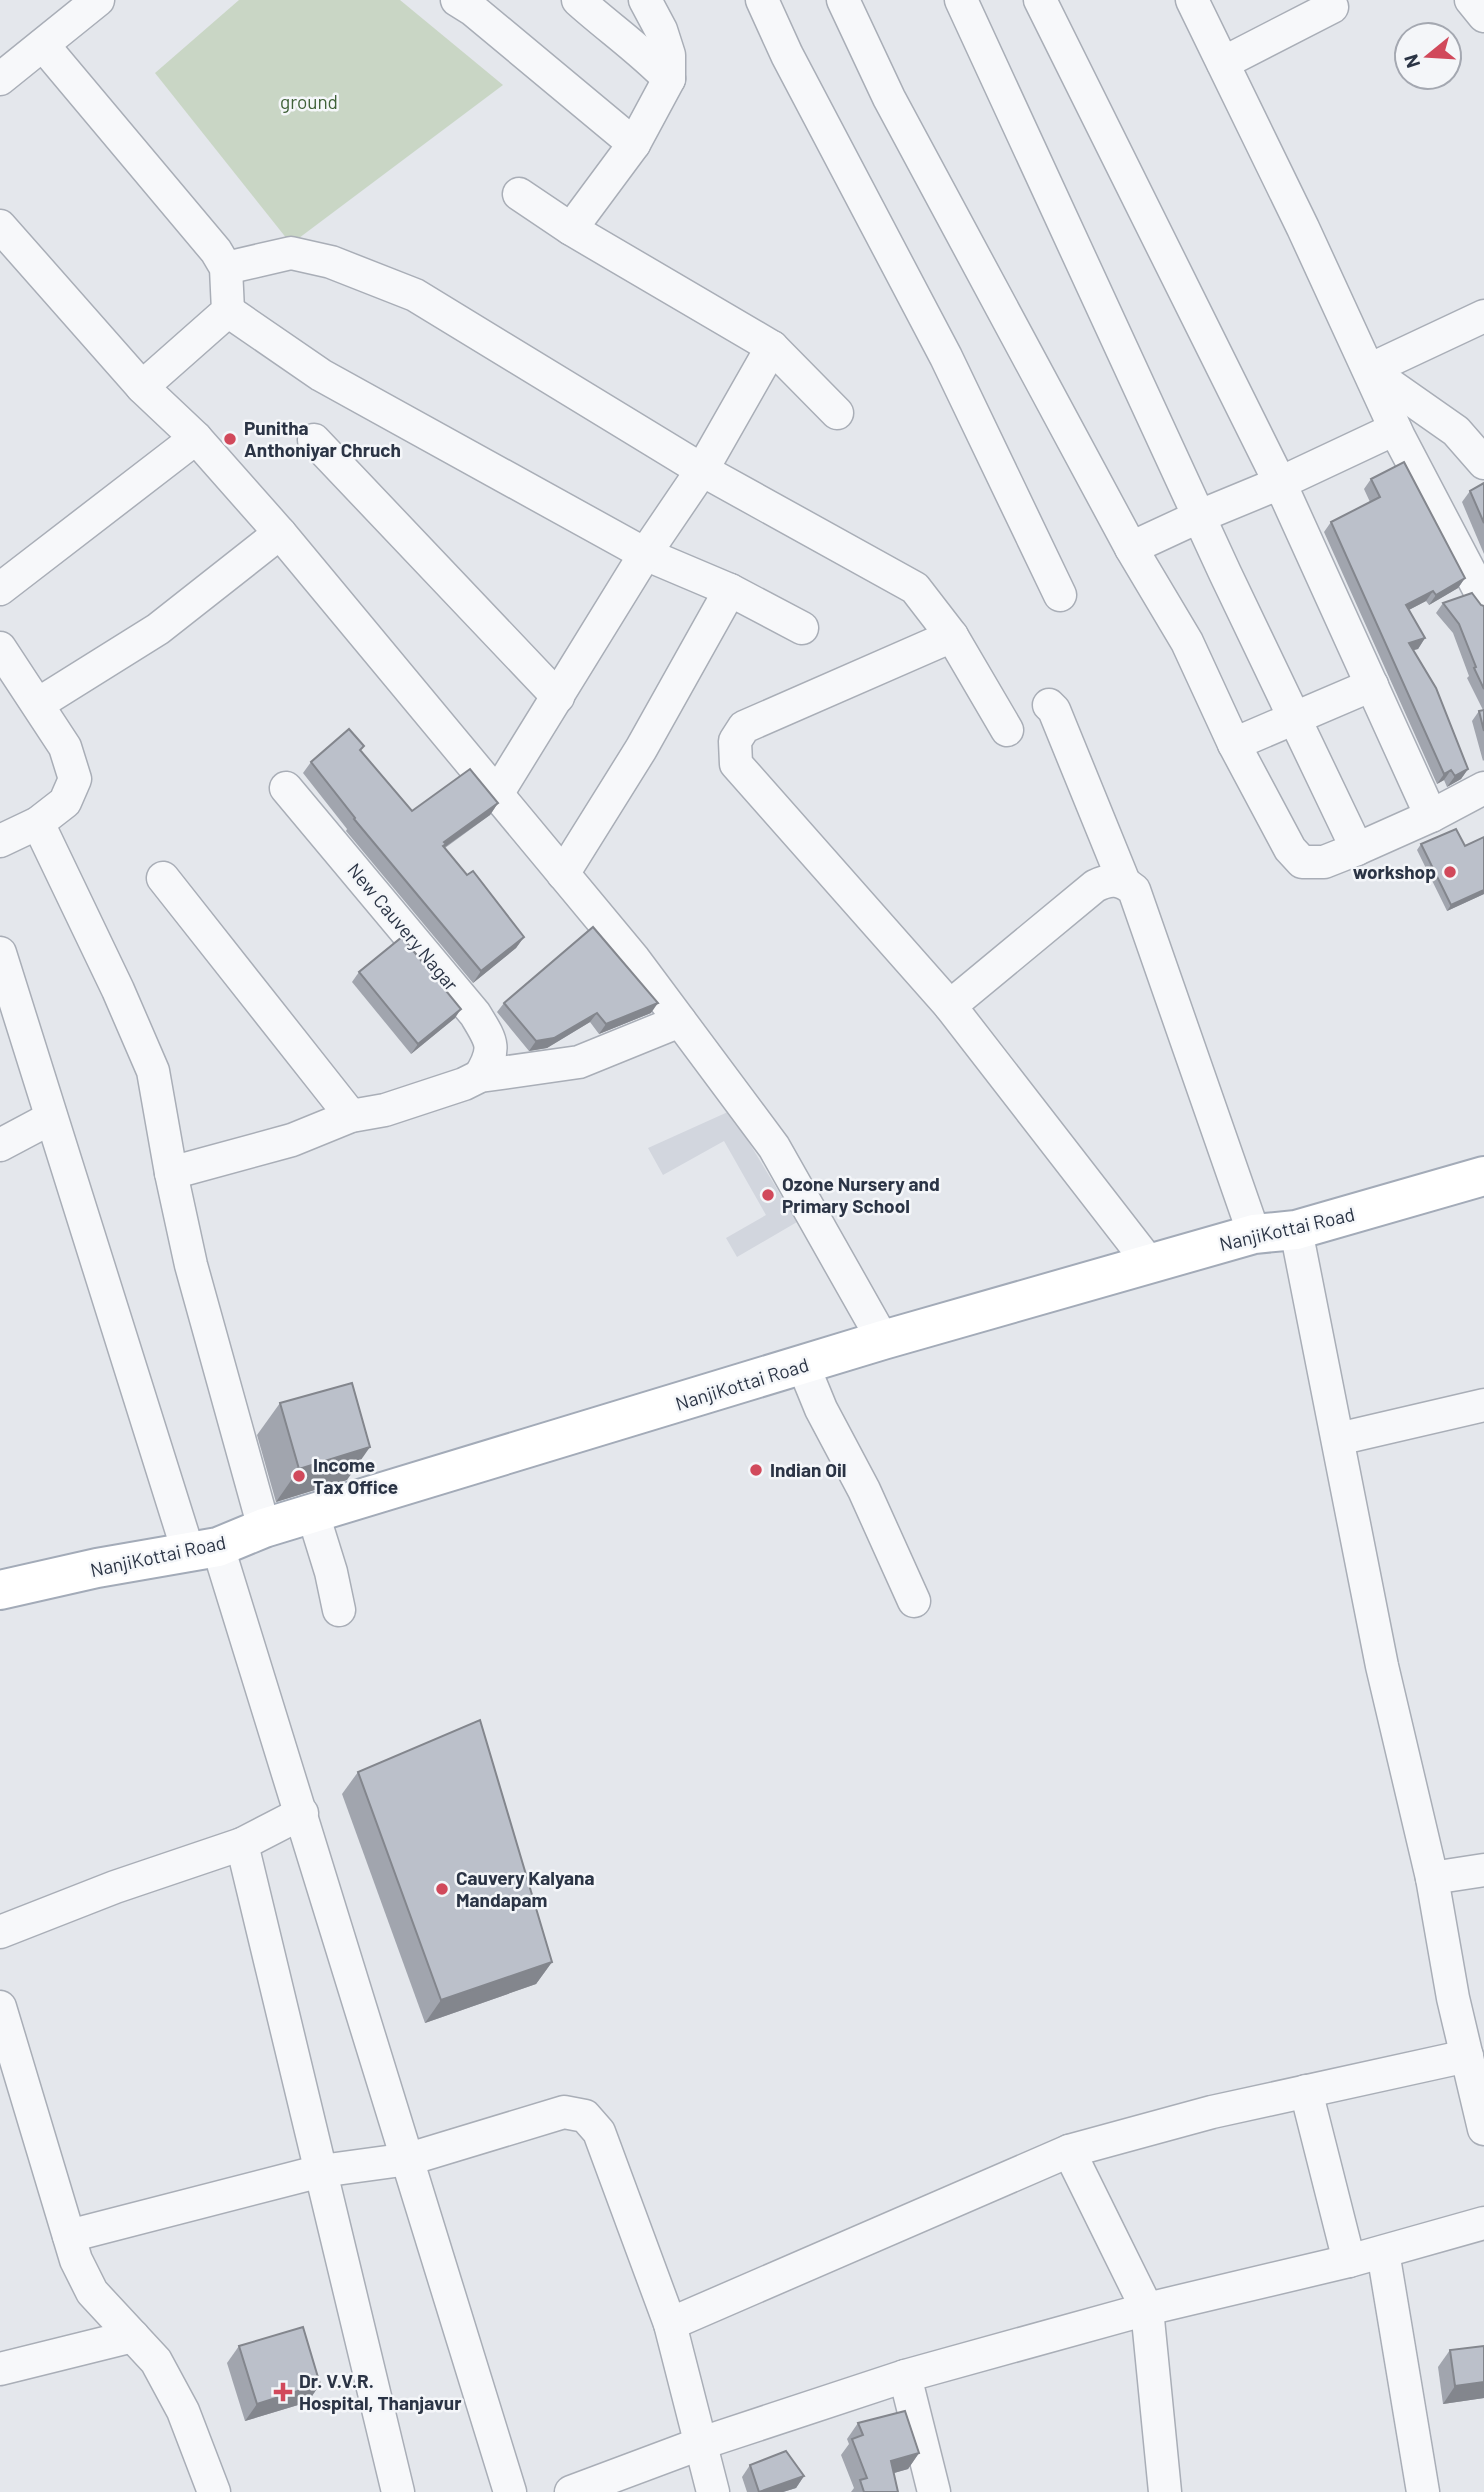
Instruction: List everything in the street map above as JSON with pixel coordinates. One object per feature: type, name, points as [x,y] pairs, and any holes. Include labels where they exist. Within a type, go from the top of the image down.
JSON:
[{"type":"main road","name":"NanjiKottai Road","points":[[0,1590],[97,1568],[203,1549],[264,1528],[883,1340],[1254,1234],[1296,1230],[1484,1177]]},
{"type":"street","points":[[0,79],[98,0]]},
{"type":"street","points":[[457,0],[473,10],[634,144]]},
{"type":"street","points":[[578,0],[644,52],[669,79]]},
{"type":"street","points":[[571,229],[634,144],[669,79],[670,55],[661,30],[645,0]]},
{"type":"street","points":[[762,0],[787,55],[946,357],[1060,596]]},
{"type":"street","points":[[843,0],[890,97],[1131,548],[1186,642],[1234,744],[1290,849],[1302,862],[1324,862],[1431,816],[1484,788]]},
{"type":"street","points":[[961,0],[1052,202],[1357,849]]},
{"type":"street","points":[[1040,0],[1280,483],[1431,816]]},
{"type":"street","points":[[1192,0],[1395,429],[1484,599]]},
{"type":"street","points":[[1471,0],[1484,16]]},
{"type":"street","points":[[1223,63],[1332,7]]},
{"type":"street","points":[[43,45],[216,251],[226,268],[228,311]]},
{"type":"street","points":[[519,194],[571,229],[772,347],[837,413]]},
{"type":"street","points":[[0,226],[142,387],[196,438],[280,533],[634,959],[774,1147],[883,1340]]},
{"type":"street","points":[[226,268],[291,253],[331,262],[415,295],[702,470],[915,588],[952,636],[1007,730]]},
{"type":"street","points":[[142,387],[228,311]]},
{"type":"street","points":[[228,311],[321,375],[645,554],[730,590],[802,628]]},
{"type":"street","points":[[1369,370],[1484,316]]},
{"type":"street","points":[[497,793],[645,554],[702,470],[772,347]]},
{"type":"street","points":[[1369,370],[1456,431],[1484,463]]},
{"type":"street","points":[[1131,548],[1395,429]]},
{"type":"street","points":[[0,589],[196,438]]},
{"type":"street","points":[[314,439],[558,697]]},
{"type":"street","points":[[38,704],[158,629],[280,533]]},
{"type":"street","points":[[563,874],[641,749],[730,590]]},
{"type":"street","points":[[952,636],[744,727],[735,741],[736,764],[950,1006],[1150,1264]]},
{"type":"street","points":[[0,649],[65,747],[75,779],[65,802],[38,823],[0,841]]},
{"type":"street","points":[[1234,744],[1372,685]]},
{"type":"street","points":[[1049,705],[1054,710],[1124,882]]},
{"type":"street","name":"New Cauvery Nagar","points":[[286,788],[475,1014],[489,1036],[491,1057],[480,1076]]},
{"type":"street","points":[[38,823],[118,990],[153,1071],[191,1265],[264,1528]]},
{"type":"street","points":[[163,878],[351,1116]]},
{"type":"street","points":[[950,1006],[1095,886],[1108,879],[1124,882],[1134,890],[1254,1234]]},
{"type":"street","points":[[0,953],[51,1118],[203,1549],[302,1812],[510,2492]]},
{"type":"street","points":[[171,1173],[292,1140],[351,1116],[384,1110],[464,1084],[480,1076],[579,1062],[680,1021]]},
{"type":"street","points":[[0,1144],[51,1118]]},
{"type":"street","points":[[1296,1230],[1382,1665],[1432,1878],[1453,1998],[1484,2129]]},
{"type":"street","points":[[803,1365],[821,1409],[864,1490],[914,1601]]},
{"type":"street","points":[[1338,1439],[1484,1405]]},
{"type":"street","points":[[313,1514],[339,1609]]},
{"type":"street","points":[[0,1932],[115,1887],[242,1844],[302,1812]]},
{"type":"street","points":[[242,1844],[398,2492]]},
{"type":"street","points":[[1432,1878],[1484,1870]]},
{"type":"street","points":[[0,2007],[76,2260],[92,2292],[156,2361],[183,2411],[214,2492]]},
{"type":"street","points":[[670,2324],[1069,2151],[1212,2112],[1467,2056]]},
{"type":"street","points":[[1306,2091],[1349,2261]]},
{"type":"street","points":[[69,2236],[320,2171],[409,2159],[564,2112],[584,2116],[599,2132],[670,2324],[713,2492]]},
{"type":"street","points":[[1069,2151],[1147,2309],[1165,2492]]},
{"type":"street","points":[[571,2492],[702,2443],[905,2376],[1147,2309],[1349,2261],[1484,2223]]},
{"type":"street","points":[[1382,2252],[1423,2492]]},
{"type":"street","points":[[0,2370],[133,2336]]},
{"type":"street","points":[[905,2376],[934,2492]]},
{"type":"shaded area","name":"Ozone Nursery and Primary School","points":[[730,1111],[797,1222],[737,1257],[726,1238],[766,1215],[724,1141],[663,1175],[648,1148]]},
{"type":"green space","name":"ground","points":[[239,0],[400,0],[503,85],[291,244],[155,73]]},
{"type":"building","points":[[1404,462],[1465,578],[1436,595],[1433,591],[1406,605],[1425,638],[1409,643],[1436,688],[1468,769],[1455,776],[1451,770],[1444,774],[1331,522],[1380,497],[1371,479]]},
{"type":"building","points":[[1484,483],[1484,523],[1470,491]]},
{"type":"building","points":[[1472,593],[1484,606],[1484,689],[1459,624],[1443,603]]},
{"type":"building","points":[[1484,710],[1484,731],[1479,711]]},
{"type":"building","points":[[349,729],[364,746],[360,750],[412,811],[470,769],[498,803],[444,842],[446,844],[443,846],[467,875],[473,871],[524,937],[481,971],[354,819],[311,762]]},
{"type":"building","name":"workshop","points":[[1456,829],[1465,846],[1484,837],[1484,890],[1451,905],[1421,844]]},
{"type":"building","points":[[593,927],[658,1003],[606,1024],[597,1013],[554,1038],[536,1041],[504,1003]]},
{"type":"building","points":[[402,937],[461,1009],[418,1044],[359,972]]},
{"type":"building","points":[[352,1383],[370,1447],[299,1469],[280,1403]]},
{"type":"building","name":"Cauvery Kalyana Mandapam","points":[[480,1720],[552,1962],[441,2000],[358,1772]]},
{"type":"building","points":[[303,2327],[320,2384],[257,2404],[239,2346]]},
{"type":"building","points":[[1484,2346],[1484,2382],[1455,2386],[1450,2350]]},
{"type":"building","points":[[905,2411],[919,2453],[891,2461],[898,2492],[864,2492],[860,2480],[867,2478],[852,2439],[863,2435],[858,2423]]},
{"type":"building","points":[[786,2451],[804,2476],[759,2492],[750,2465]]},
{"type":"place","name":"Punitha Anthoniyar Chruch","points":[[230,439]]},
{"type":"place","name":"workshop","points":[[1450,872]]},
{"type":"place","name":"Ozone Nursery and Primary School","points":[[768,1195]]},
{"type":"place","name":"Indian Oil","points":[[756,1470]]},
{"type":"place","name":"Income Tax Office","points":[[299,1476]]},
{"type":"place","name":"Cauvery Kalyana Mandapam","points":[[442,1889]]},
{"type":"place","name":"Dr. V.V.R. Hospital, Thanjavur","points":[[283,2392]]}]
